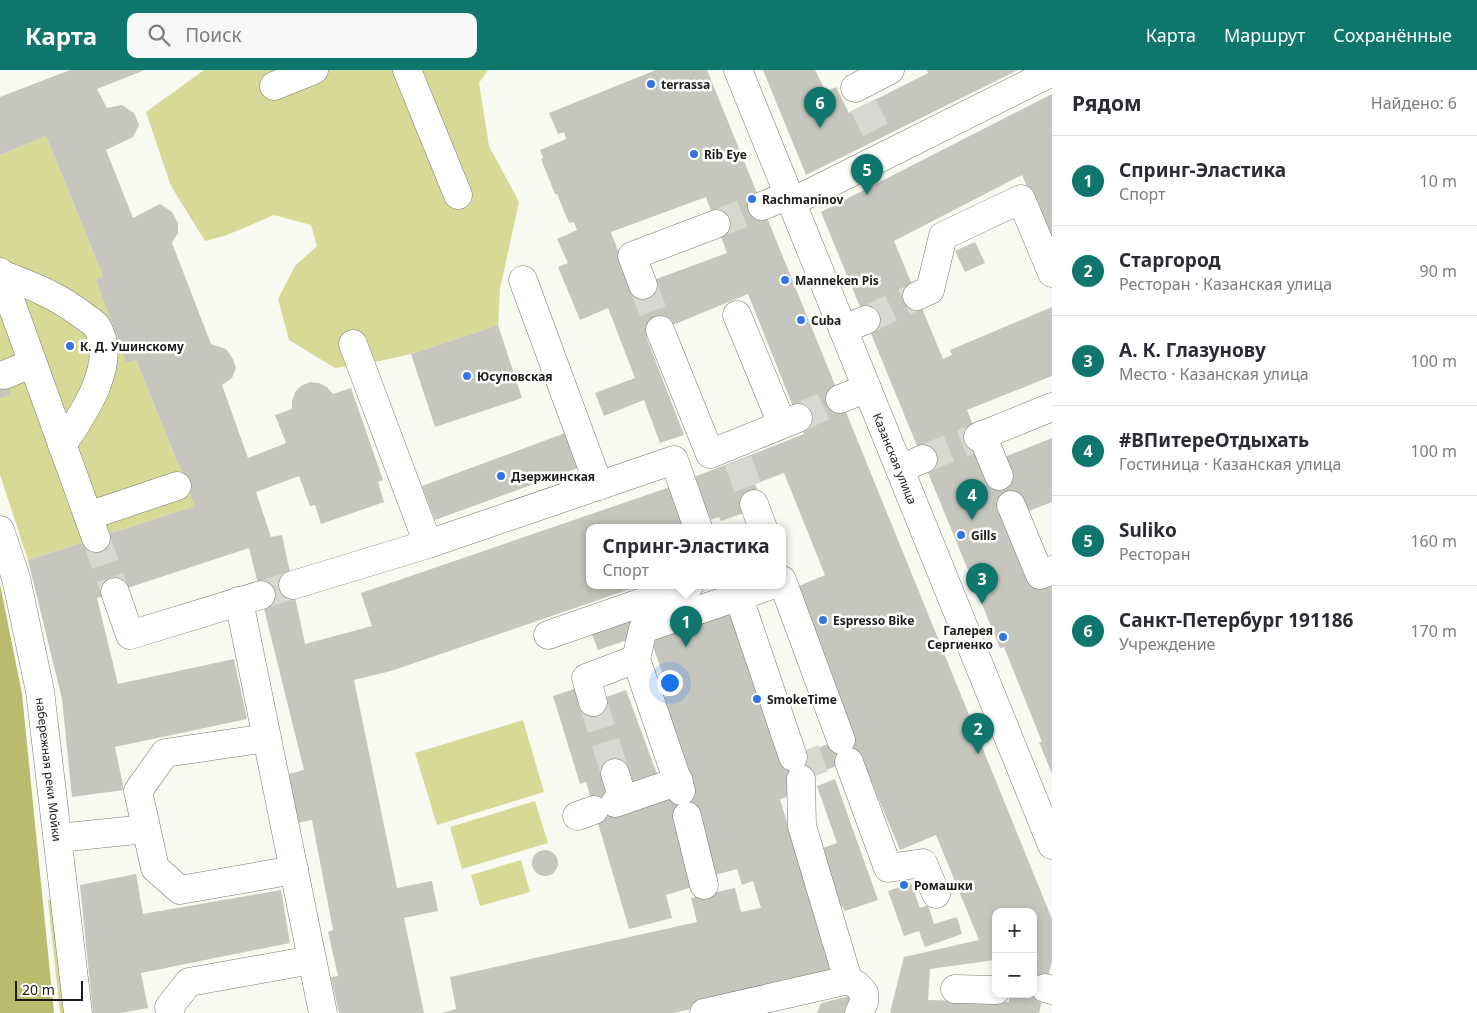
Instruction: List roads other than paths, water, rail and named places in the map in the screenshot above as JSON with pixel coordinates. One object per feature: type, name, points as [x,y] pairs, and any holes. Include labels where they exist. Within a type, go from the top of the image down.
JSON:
[{"type":"street","points":[[274,86],[314,70]]},
{"type":"street","points":[[407,70],[458,195]]},
{"type":"street","name":"Казанская улица","points":[[738,70],[790,199],[855,325],[867,388],[911,464],[1052,845]]},
{"type":"street","points":[[855,88],[890,70]]},
{"type":"street","points":[[762,206],[790,199],[884,147],[1052,72]]},
{"type":"street","points":[[917,296],[930,290],[943,236],[1022,199],[1052,272]]},
{"type":"street","points":[[643,285],[632,256],[716,224]]},
{"type":"street","points":[[0,273],[92,527],[176,486]]},
{"type":"street","points":[[0,273],[42,289],[78,311],[97,326],[105,347],[99,380],[83,414],[62,445]]},
{"type":"street","points":[[522,280],[599,486]]},
{"type":"street","points":[[660,330],[710,454],[734,453],[790,421],[737,315]]},
{"type":"street","points":[[353,344],[428,544]]},
{"type":"street","points":[[4,375],[33,363]]},
{"type":"street","points":[[840,399],[867,388]]},
{"type":"street","points":[[999,476],[980,436],[1052,407]]},
{"type":"street","points":[[293,585],[428,544],[674,460],[697,524]]},
{"type":"street","points":[[1011,505],[1040,575],[1052,570]]},
{"type":"street","name":"набережная реки Мойки","points":[[0,530],[16,578],[40,691],[78,1013]]},
{"type":"street","points":[[548,635],[680,589]]},
{"type":"street","points":[[704,885],[682,796],[636,659],[643,629],[737,591],[750,589]]},
{"type":"street","points":[[785,589],[888,868],[923,863],[936,894]]},
{"type":"street","points":[[737,591],[797,768],[802,826],[848,980],[857,985],[864,993],[864,1002],[859,1013]]},
{"type":"street","points":[[115,592],[130,635],[250,598],[267,738],[323,1013]]},
{"type":"street","points":[[593,702],[586,678],[636,659]]},
{"type":"street","points":[[267,738],[165,752],[138,791],[155,868],[180,890],[294,870]]},
{"type":"street","points":[[615,774],[602,807],[682,796]]},
{"type":"street","points":[[58,838],[146,829]]},
{"type":"street","points":[[170,1013],[169,1007],[189,982],[312,960]]},
{"type":"street","points":[[704,1013],[786,1004],[848,980]]},
{"type":"street","points":[[955,990],[992,990]]},
{"type":"tunnel","points":[[863,105],[880,139]]},
{"type":"tunnel","points":[[716,224],[762,206]]},
{"type":"tunnel","points":[[643,285],[660,330]]},
{"type":"tunnel","points":[[866,320],[917,296]]},
{"type":"tunnel","points":[[798,418],[840,399]]},
{"type":"tunnel","points":[[923,459],[978,437]]},
{"type":"tunnel","points":[[738,461],[754,504]]},
{"type":"tunnel","points":[[96,538],[115,592]]},
{"type":"tunnel","points":[[261,595],[293,585]]},
{"type":"tunnel","points":[[593,702],[615,773]]},
{"type":"tunnel","points":[[797,768],[845,750]]},
{"type":"place","name":"terrassa","points":[[651,84]]},
{"type":"place","name":"Санкт-Петербург 191186","points":[[820,128]]},
{"type":"place","name":"Rib Eye","points":[[694,154]]},
{"type":"place","name":"Suliko","points":[[867,195]]},
{"type":"place","name":"Rachmaninov","points":[[752,199]]},
{"type":"place","name":"Manneken Pis","points":[[785,280]]},
{"type":"place","name":"Cuba","points":[[801,320]]},
{"type":"place","name":"К. Д. Ушинскому","points":[[70,346]]},
{"type":"place","name":"Юсуповская","points":[[467,376]]},
{"type":"place","name":"Дзержинская","points":[[501,476]]},
{"type":"place","name":"#ВПитереОтдыхать","points":[[972,520]]},
{"type":"place","name":"Gills","points":[[961,535]]},
{"type":"place","name":"А. К. Глазунову","points":[[982,604]]},
{"type":"place","name":"Espresso Bike","points":[[823,620]]},
{"type":"place","name":"Галерея Сергиенко","points":[[1003,637]]},
{"type":"place","name":"Спринг-Эластика","points":[[686,647]]},
{"type":"place","name":"SmokeTime","points":[[757,699]]},
{"type":"place","name":"Старгород","points":[[978,754]]},
{"type":"place","name":"Ромашки","points":[[904,885]]}]
